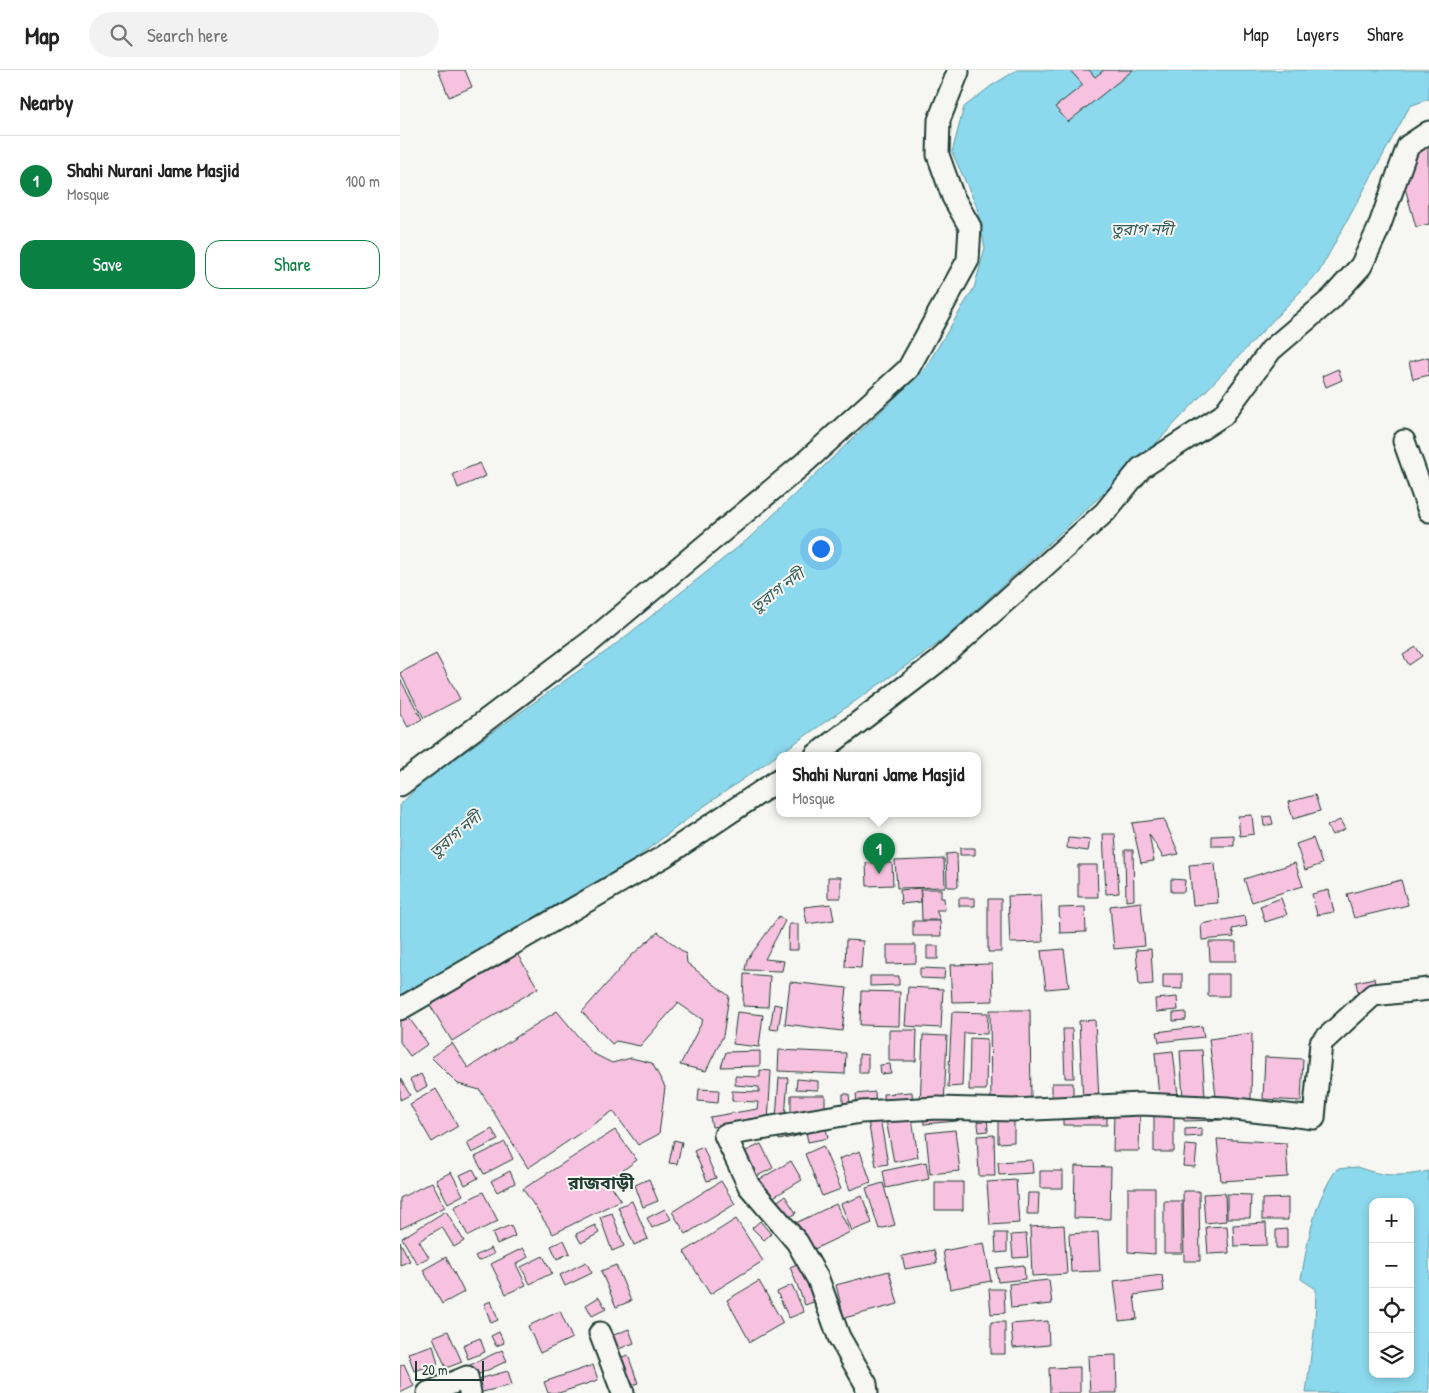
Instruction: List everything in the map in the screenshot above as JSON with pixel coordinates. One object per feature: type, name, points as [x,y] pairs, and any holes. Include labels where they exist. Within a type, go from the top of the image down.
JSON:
[{"type":"street","points":[[400,785],[590,642],[803,464],[908,369],[968,260],[970,227],[953,198],[938,155],[939,120],[958,72]]},
{"type":"street","points":[[820,752],[945,655],[1105,512],[1141,468],[1223,415],[1271,350],[1331,299],[1361,266],[1378,230],[1408,146],[1429,132]]},
{"type":"street","points":[[1404,442],[1429,512]]},
{"type":"street","points":[[400,1009],[663,857],[776,782]]},
{"type":"street","points":[[867,1393],[866,1384],[839,1337],[818,1280],[797,1242],[749,1186],[726,1136],[861,1112],[938,1108],[1013,1110],[1141,1104],[1227,1108],[1314,1118],[1321,1043],[1373,995],[1429,989]]},
{"type":"street","points":[[600,1333],[623,1393]]},
{"type":"street","points":[[428,1393],[467,1377],[470,1393]]},
{"type":"water","name":"তুরাগ নদী","points":[[1017,70],[1429,70],[1429,99],[1410,106],[1319,272],[1140,460],[943,640],[782,752],[776,752],[776,756],[703,807],[605,882],[400,999],[400,805],[422,782],[611,648],[747,540],[924,370],[974,288],[985,248],[977,207],[952,152],[964,107],[991,86]]},
{"type":"water","points":[[1357,1167],[1376,1173],[1393,1175],[1429,1171],[1429,1393],[1306,1393],[1315,1325],[1316,1289],[1301,1279],[1313,1221],[1329,1181],[1337,1169]]},
{"type":"building","points":[[438,70],[465,70],[472,87],[449,97]]},
{"type":"building","points":[[1070,70],[1089,70],[1095,77],[1104,70],[1133,70],[1068,122],[1055,107],[1083,85]]},
{"type":"building","points":[[1428,145],[1429,224],[1416,227],[1402,177],[1409,152]]},
{"type":"building","points":[[1429,357],[1429,375],[1413,379],[1409,362]]},
{"type":"building","points":[[1338,369],[1342,380],[1326,387],[1322,376]]},
{"type":"building","points":[[480,463],[486,476],[458,488],[453,474]]},
{"type":"building","points":[[1416,647],[1422,656],[1409,665],[1403,655]]},
{"type":"building","points":[[436,654],[460,699],[424,718],[400,673]]},
{"type":"building","points":[[400,679],[422,719],[408,727],[400,713]]},
{"type":"building","points":[[1315,795],[1320,811],[1293,819],[1288,802]]},
{"type":"building","points":[[1252,815],[1254,834],[1240,836],[1238,816]]},
{"type":"building","points":[[1271,816],[1273,824],[1264,826],[1263,817]]},
{"type":"building","points":[[1164,819],[1179,854],[1163,857],[1149,834],[1154,861],[1141,863],[1132,823]]},
{"type":"building","points":[[1340,820],[1345,829],[1332,835],[1327,826]]},
{"type":"building","points":[[1103,834],[1115,834],[1119,893],[1106,894]]},
{"type":"building","points":[[1234,835],[1234,846],[1212,846],[1212,836]]},
{"type":"building","points":[[1068,838],[1090,840],[1088,851],[1067,848]]},
{"type":"building","points":[[1313,838],[1322,864],[1305,870],[1296,844]]},
{"type":"building","points":[[960,848],[975,848],[975,855],[960,855]]},
{"type":"building","points":[[1125,850],[1133,850],[1134,900],[1126,901]]},
{"type":"building","points":[[957,853],[958,887],[947,887],[946,854]]},
{"type":"building","points":[[944,859],[945,887],[897,888],[895,861]]},
{"type":"building","points":[[866,863],[892,863],[893,885],[867,886]]},
{"type":"building","points":[[1215,863],[1218,903],[1193,905],[1189,865]]},
{"type":"building","points":[[1295,863],[1303,886],[1252,902],[1244,879]]},
{"type":"building","points":[[1078,865],[1097,865],[1098,897],[1078,897]]},
{"type":"building","points":[[828,877],[841,877],[841,898],[828,898]]},
{"type":"building","points":[[1171,879],[1185,880],[1184,892],[1171,892]]},
{"type":"building","points":[[1401,880],[1408,905],[1354,918],[1347,894]]},
{"type":"building","points":[[920,888],[921,902],[901,904],[900,890]]},
{"type":"building","points":[[921,889],[941,889],[941,898],[944,898],[945,910],[936,910],[940,920],[922,920]]},
{"type":"building","points":[[1329,890],[1334,912],[1317,915],[1312,894]]},
{"type":"building","points":[[1041,895],[1043,942],[1010,943],[1008,896]]},
{"type":"building","points":[[959,898],[975,898],[975,906],[959,906]]},
{"type":"building","points":[[1281,898],[1287,915],[1265,922],[1260,906]]},
{"type":"building","points":[[988,899],[1001,899],[1001,952],[988,952]]},
{"type":"building","points":[[1141,902],[1145,946],[1114,949],[1110,906]]},
{"type":"building","points":[[831,904],[834,920],[807,924],[804,907]]},
{"type":"building","points":[[1085,907],[1086,932],[1060,933],[1059,908]]},
{"type":"building","points":[[779,916],[785,921],[765,959],[784,961],[782,971],[745,970],[747,960]]},
{"type":"building","points":[[1245,916],[1247,926],[1232,929],[1234,937],[1202,940],[1201,924]]},
{"type":"building","points":[[913,921],[940,921],[941,936],[913,936]]},
{"type":"building","points":[[789,924],[798,924],[798,950],[788,950]]},
{"type":"building","points":[[658,932],[686,954],[687,963],[729,996],[723,1036],[706,1071],[680,1065],[703,1020],[678,1003],[640,1046],[616,1041],[612,1044],[582,1012],[632,955]]},
{"type":"building","points":[[846,940],[863,941],[861,968],[845,967]]},
{"type":"building","points":[[1209,942],[1236,942],[1236,961],[1210,961]]},
{"type":"building","points":[[887,945],[916,945],[916,963],[887,964]]},
{"type":"building","points":[[927,946],[938,946],[938,959],[927,959]]},
{"type":"building","points":[[514,949],[538,988],[452,1041],[428,1002]]},
{"type":"building","points":[[1064,949],[1069,987],[1046,989],[1041,951]]},
{"type":"building","points":[[1151,949],[1153,984],[1139,985],[1136,950]]},
{"type":"building","points":[[992,964],[993,1001],[952,1002],[950,965]]},
{"type":"building","points":[[920,968],[945,969],[944,979],[920,978]]},
{"type":"building","points":[[744,974],[770,976],[768,1007],[743,1006]]},
{"type":"building","points":[[1163,974],[1182,974],[1182,989],[1163,988]]},
{"type":"building","points":[[1208,974],[1229,974],[1229,996],[1208,996]]},
{"type":"building","points":[[870,976],[899,976],[899,985],[870,986]]},
{"type":"building","points":[[1374,978],[1376,988],[1358,993],[1356,982]]},
{"type":"building","points":[[790,982],[847,988],[842,1031],[785,1024]]},
{"type":"building","points":[[908,987],[943,989],[941,1028],[905,1026]]},
{"type":"building","points":[[861,991],[900,992],[899,1026],[860,1025]]},
{"type":"building","points":[[1177,997],[1178,1010],[1156,1012],[1155,999]]},
{"type":"building","points":[[774,1004],[782,1006],[778,1030],[770,1029]]},
{"type":"building","points":[[990,1010],[1030,1010],[1031,1103],[991,1103]]},
{"type":"building","points":[[557,1011],[592,1053],[612,1063],[631,1058],[652,1063],[665,1087],[659,1134],[638,1145],[613,1111],[528,1168],[480,1090],[458,1084],[431,1057],[452,1043],[468,1068]]},
{"type":"building","points":[[737,1012],[763,1015],[759,1047],[733,1044]]},
{"type":"building","points":[[952,1012],[988,1013],[987,1034],[964,1033],[962,1086],[948,1087]]},
{"type":"building","points":[[1186,1012],[1186,1020],[1173,1021],[1173,1013]]},
{"type":"building","points":[[406,1014],[428,1044],[410,1056],[400,1042],[400,1019]]},
{"type":"building","points":[[1095,1020],[1099,1100],[1083,1101],[1079,1021]]},
{"type":"building","points":[[1202,1026],[1204,1037],[1159,1042],[1157,1032]]},
{"type":"building","points":[[1063,1029],[1072,1029],[1074,1078],[1065,1078]]},
{"type":"building","points":[[889,1030],[917,1030],[916,1061],[889,1061]]},
{"type":"building","points":[[1252,1033],[1251,1101],[1217,1105],[1209,1039]]},
{"type":"building","points":[[923,1035],[947,1036],[944,1106],[920,1105]]},
{"type":"building","points":[[970,1038],[987,1039],[986,1090],[969,1090]]},
{"type":"building","points":[[779,1050],[846,1053],[845,1074],[778,1071]]},
{"type":"building","points":[[1202,1050],[1205,1098],[1183,1099],[1180,1051]]},
{"type":"building","points":[[760,1051],[760,1066],[721,1067],[726,1052]]},
{"type":"building","points":[[1173,1051],[1178,1095],[1159,1097],[1155,1053]]},
{"type":"building","points":[[859,1054],[868,1055],[868,1073],[859,1073]]},
{"type":"building","points":[[1265,1057],[1303,1059],[1301,1101],[1263,1099]]},
{"type":"building","points":[[890,1064],[891,1073],[881,1074],[880,1065]]},
{"type":"building","points":[[760,1070],[771,1071],[768,1122],[756,1120],[712,1127],[710,1117],[757,1109],[758,1102],[732,1101],[732,1091],[759,1092],[759,1087],[735,1085],[735,1076],[760,1077]]},
{"type":"building","points":[[421,1074],[427,1086],[417,1092],[410,1080]]},
{"type":"building","points":[[400,1078],[410,1095],[400,1100]]},
{"type":"building","points":[[779,1078],[788,1078],[785,1118],[776,1118]]},
{"type":"building","points":[[797,1079],[818,1081],[818,1090],[796,1089]]},
{"type":"building","points":[[1052,1083],[1073,1083],[1073,1098],[1052,1098]]},
{"type":"building","points":[[436,1089],[458,1126],[432,1142],[410,1104]]},
{"type":"building","points":[[699,1089],[719,1090],[718,1103],[698,1101]]},
{"type":"building","points":[[875,1092],[876,1108],[858,1109],[856,1094]]},
{"type":"building","points":[[912,1092],[913,1106],[884,1108],[883,1094]]},
{"type":"building","points":[[843,1094],[849,1094],[850,1104],[843,1104]]},
{"type":"building","points":[[791,1095],[825,1095],[825,1115],[791,1115]]},
{"type":"building","points":[[1184,1109],[1221,1109],[1221,1120],[1184,1121]]},
{"type":"building","points":[[956,1110],[957,1121],[924,1124],[923,1112]]},
{"type":"building","points":[[1063,1110],[1107,1110],[1107,1125],[1063,1125]]},
{"type":"building","points":[[1154,1111],[1174,1111],[1174,1152],[1154,1152]]},
{"type":"building","points":[[879,1112],[888,1164],[876,1166],[867,1115]]},
{"type":"building","points":[[1114,1112],[1140,1112],[1139,1151],[1113,1151]]},
{"type":"building","points":[[987,1115],[988,1131],[979,1132],[977,1116]]},
{"type":"building","points":[[998,1115],[1014,1115],[1014,1142],[998,1143]]},
{"type":"building","points":[[912,1118],[918,1157],[894,1162],[886,1120]]},
{"type":"building","points":[[825,1123],[828,1138],[808,1142],[805,1127]]},
{"type":"building","points":[[800,1128],[801,1135],[779,1140],[778,1132]]},
{"type":"building","points":[[1202,1128],[1202,1136],[1185,1137],[1185,1129]]},
{"type":"building","points":[[492,1129],[498,1140],[472,1153],[467,1143]]},
{"type":"building","points":[[615,1130],[637,1160],[608,1181],[621,1200],[553,1234],[523,1189]]},
{"type":"building","points":[[955,1130],[960,1171],[930,1174],[926,1133]]},
{"type":"building","points":[[994,1135],[995,1176],[979,1176],[977,1136]]},
{"type":"building","points":[[1217,1139],[1286,1143],[1288,1177],[1221,1181]]},
{"type":"building","points":[[674,1140],[682,1142],[677,1164],[669,1163]]},
{"type":"building","points":[[505,1142],[513,1159],[484,1174],[475,1157]]},
{"type":"building","points":[[761,1144],[773,1168],[739,1185],[727,1160]]},
{"type":"building","points":[[1185,1145],[1197,1146],[1195,1167],[1183,1166]]},
{"type":"building","points":[[823,1146],[841,1189],[822,1196],[805,1154]]},
{"type":"building","points":[[703,1147],[716,1178],[707,1181],[694,1151]]},
{"type":"building","points":[[860,1151],[871,1182],[850,1190],[839,1159]]},
{"type":"building","points":[[1032,1160],[1033,1173],[999,1175],[998,1162]]},
{"type":"building","points":[[791,1161],[802,1180],[760,1205],[748,1186]]},
{"type":"building","points":[[926,1162],[929,1179],[886,1188],[883,1171]]},
{"type":"building","points":[[1075,1166],[1111,1167],[1110,1219],[1074,1218]]},
{"type":"building","points":[[473,1169],[478,1178],[465,1185],[460,1175]]},
{"type":"building","points":[[510,1171],[515,1183],[497,1192],[491,1181]]},
{"type":"building","points":[[1040,1171],[1063,1171],[1063,1188],[1040,1188]]},
{"type":"building","points":[[451,1172],[463,1195],[448,1203],[436,1180]]},
{"type":"building","points":[[649,1179],[658,1201],[643,1207],[635,1185]]},
{"type":"building","points":[[1016,1180],[1019,1223],[990,1225],[987,1182]]},
{"type":"building","points":[[721,1181],[735,1204],[686,1234],[672,1212]]},
{"type":"building","points":[[432,1182],[445,1207],[400,1229],[400,1198]]},
{"type":"building","points":[[935,1182],[963,1182],[963,1210],[935,1210]]},
{"type":"building","points":[[883,1183],[895,1225],[879,1229],[866,1188]]},
{"type":"building","points":[[1128,1188],[1155,1188],[1155,1254],[1128,1252]]},
{"type":"building","points":[[1183,1191],[1199,1191],[1200,1261],[1184,1261]]},
{"type":"building","points":[[483,1192],[498,1221],[468,1236],[454,1207]]},
{"type":"building","points":[[1028,1193],[1039,1193],[1038,1214],[1027,1214]]},
{"type":"building","points":[[1225,1193],[1226,1221],[1205,1223],[1203,1194]]},
{"type":"building","points":[[1227,1194],[1251,1195],[1250,1218],[1227,1218]]},
{"type":"building","points":[[785,1196],[796,1213],[785,1221],[773,1204]]},
{"type":"building","points":[[862,1196],[872,1223],[852,1231],[841,1204]]},
{"type":"building","points":[[1288,1198],[1288,1220],[1262,1220],[1262,1199]]},
{"type":"building","points":[[632,1201],[648,1239],[634,1245],[618,1207]]},
{"type":"building","points":[[1164,1201],[1182,1201],[1182,1253],[1164,1253]]},
{"type":"building","points":[[836,1204],[850,1232],[806,1253],[785,1228]]},
{"type":"building","points":[[665,1209],[671,1219],[652,1228],[647,1218]]},
{"type":"building","points":[[446,1211],[464,1241],[454,1247],[442,1227],[419,1241],[429,1257],[417,1264],[402,1238]]},
{"type":"building","points":[[612,1213],[624,1246],[612,1251],[600,1217]]},
{"type":"building","points":[[736,1219],[763,1261],[710,1294],[684,1252]]},
{"type":"building","points":[[760,1221],[771,1234],[764,1240],[752,1228]]},
{"type":"building","points":[[1266,1223],[1267,1245],[1234,1246],[1233,1225]]},
{"type":"building","points":[[511,1225],[515,1236],[497,1244],[492,1233]]},
{"type":"building","points":[[595,1225],[599,1233],[581,1243],[576,1234]]},
{"type":"building","points":[[1064,1225],[1067,1274],[1032,1276],[1030,1227]]},
{"type":"building","points":[[1227,1226],[1229,1253],[1208,1254],[1206,1227]]},
{"type":"building","points":[[1287,1229],[1287,1248],[1276,1248],[1276,1230]]},
{"type":"building","points":[[1098,1232],[1100,1271],[1071,1272],[1069,1234]]},
{"type":"building","points":[[995,1233],[1007,1233],[1007,1252],[996,1253]]},
{"type":"building","points":[[1026,1234],[1028,1257],[1013,1258],[1011,1235]]},
{"type":"building","points":[[564,1240],[570,1253],[557,1259],[551,1246]]},
{"type":"building","points":[[400,1242],[410,1261],[400,1265]]},
{"type":"building","points":[[984,1243],[991,1281],[950,1289],[943,1251]]},
{"type":"building","points":[[491,1248],[494,1254],[478,1261],[475,1256]]},
{"type":"building","points":[[523,1248],[528,1257],[516,1264],[526,1285],[506,1294],[491,1264]]},
{"type":"building","points":[[934,1250],[937,1263],[905,1269],[902,1256]]},
{"type":"building","points":[[543,1256],[552,1273],[530,1284],[521,1267]]},
{"type":"building","points":[[446,1257],[464,1292],[442,1304],[423,1270]]},
{"type":"building","points":[[804,1261],[819,1300],[805,1305],[790,1267]]},
{"type":"building","points":[[586,1262],[592,1273],[565,1286],[560,1275]]},
{"type":"building","points":[[616,1265],[631,1301],[616,1307],[601,1271]]},
{"type":"building","points":[[1024,1265],[1025,1279],[998,1282],[996,1268]]},
{"type":"building","points":[[889,1271],[898,1304],[844,1318],[836,1285]]},
{"type":"building","points":[[1162,1275],[1164,1291],[1134,1295],[1137,1319],[1119,1321],[1114,1281]]},
{"type":"building","points":[[1049,1280],[1052,1304],[1011,1308],[1009,1284]]},
{"type":"building","points":[[759,1281],[783,1323],[750,1342],[727,1300]]},
{"type":"building","points":[[792,1285],[804,1312],[789,1318],[777,1292]]},
{"type":"building","points":[[989,1289],[1004,1289],[1005,1313],[991,1314]]},
{"type":"building","points":[[599,1297],[606,1309],[592,1316],[586,1305]]},
{"type":"building","points":[[491,1301],[498,1320],[491,1323],[484,1304]]},
{"type":"building","points":[[560,1311],[572,1338],[540,1353],[528,1326]]},
{"type":"building","points":[[1048,1321],[1049,1345],[1013,1348],[1011,1324]]},
{"type":"building","points":[[991,1322],[1005,1322],[1005,1354],[991,1354]]},
{"type":"building","points":[[629,1329],[634,1343],[611,1352],[606,1338]]},
{"type":"building","points":[[448,1331],[462,1362],[446,1368],[433,1337]]},
{"type":"building","points":[[499,1332],[504,1343],[496,1346],[491,1336]]},
{"type":"building","points":[[480,1338],[485,1352],[468,1359],[463,1345]]},
{"type":"building","points":[[433,1345],[438,1364],[414,1371],[408,1353]]},
{"type":"building","points":[[502,1350],[507,1361],[473,1377],[468,1366]]},
{"type":"building","points":[[628,1355],[638,1383],[626,1387],[616,1359]]},
{"type":"building","points":[[1116,1355],[1117,1393],[1090,1393],[1088,1356]]},
{"type":"building","points":[[404,1364],[414,1386],[400,1393],[400,1366]]},
{"type":"building","points":[[593,1365],[598,1380],[559,1393],[548,1393],[544,1382]]},
{"type":"building","points":[[1080,1367],[1080,1393],[1050,1393],[1049,1368]]},
{"type":"building","points":[[508,1371],[512,1385],[478,1393],[475,1380]]},
{"type":"place","name":"Shahi Nurani Jame Masjid","points":[[879,874]]},
{"type":"district","name":"রাজবাড়ী","points":[[601,1182]]}]
